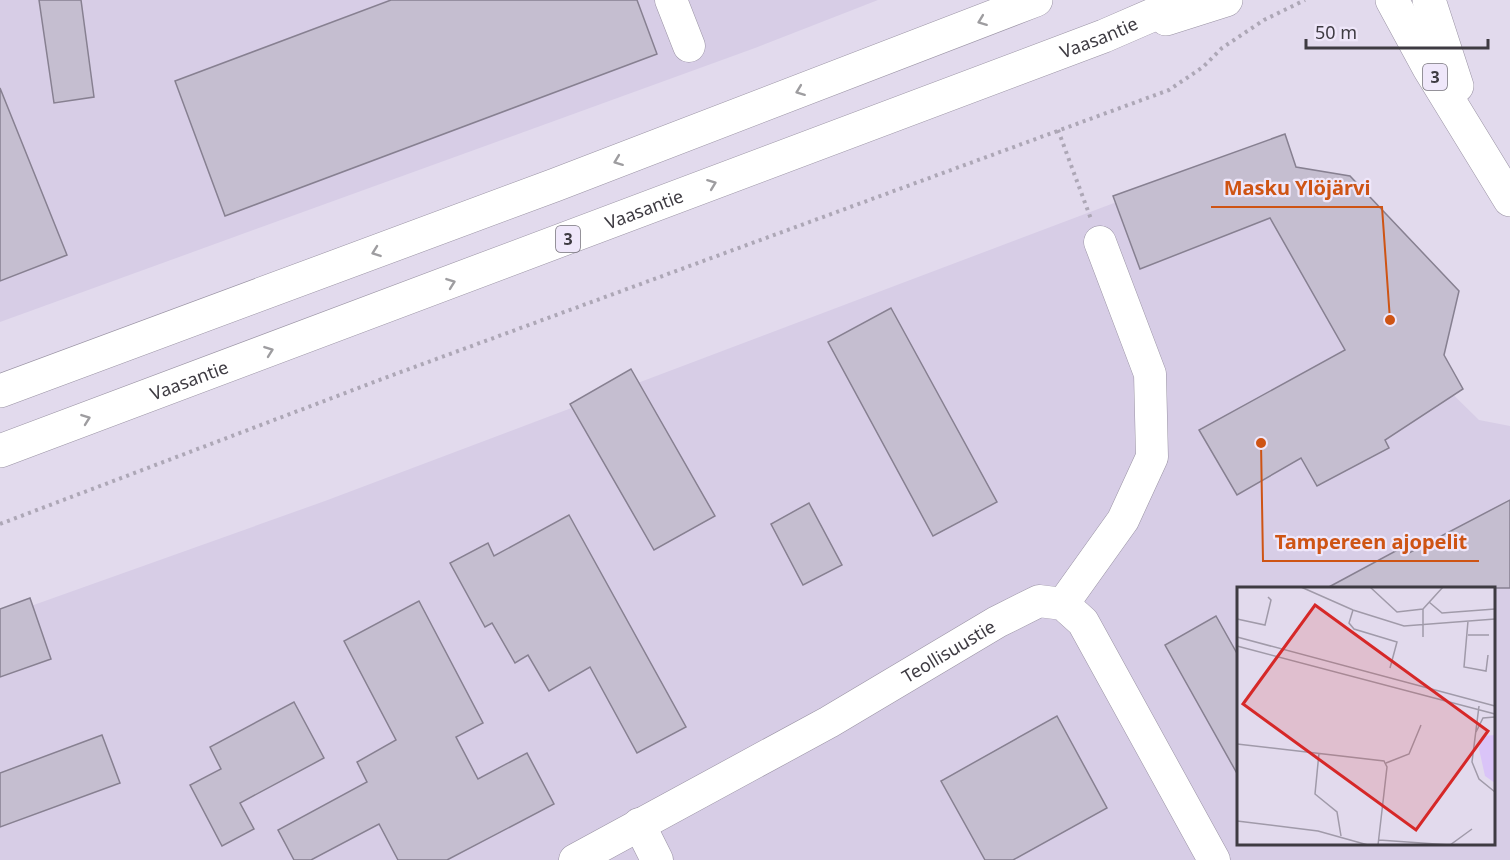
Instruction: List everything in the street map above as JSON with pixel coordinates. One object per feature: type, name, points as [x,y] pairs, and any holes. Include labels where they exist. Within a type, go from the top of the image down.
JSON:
[{"type":"highway","points":[[0,391],[555,185],[1036,0]]},
{"type":"highway","name":"Vaasantie","points":[[0,451],[1104,36],[1187,0]]},
{"type":"highway","name":"3","points":[[1104,36],[1195,12],[1226,0]]},
{"type":"highway","name":"3","points":[[1392,0],[1429,68],[1510,200]]},
{"type":"highway","points":[[1429,0],[1482,152]]},
{"type":"street","points":[[671,0],[689,46]]},
{"type":"street","points":[[1100,242],[1150,374],[1152,457],[1123,520],[1063,604],[1083,622],[1214,860]]},
{"type":"street","name":"Teollisuustie","points":[[575,860],[829,722],[998,622],[1039,601],[1063,604]]},
{"type":"street","points":[[639,824],[657,860]]},
{"type":"path","points":[[0,524],[390,376],[1169,90],[1203,67],[1222,48],[1264,20],[1305,0]]},
{"type":"path","points":[[1058,130],[1100,242]]},
{"type":"shaded area","points":[[0,0],[878,0],[755,48],[0,322]]},
{"type":"shaded area","points":[[1254,199],[1479,420],[1510,426],[1510,860],[0,860],[0,617],[325,501],[1122,200]]},
{"type":"building","points":[[39,0],[81,0],[94,97],[54,103]]},
{"type":"building","points":[[391,0],[637,0],[657,54],[225,216],[175,81]]},
{"type":"building","points":[[0,88],[67,255],[0,281]]},
{"type":"building","points":[[1285,134],[1296,167],[1350,176],[1459,291],[1444,355],[1463,389],[1385,440],[1389,448],[1317,486],[1301,458],[1237,495],[1199,430],[1345,350],[1270,218],[1140,269],[1113,196]]},
{"type":"building","points":[[891,308],[997,502],[933,536],[828,342]]},
{"type":"building","points":[[631,369],[715,516],[654,550],[570,404]]},
{"type":"building","points":[[1510,500],[1510,588],[1329,587],[1403,547],[1407,554]]},
{"type":"building","points":[[809,503],[842,565],[803,585],[771,524]]},
{"type":"building","points":[[569,515],[686,727],[637,753],[590,667],[549,691],[528,655],[515,663],[492,623],[485,627],[450,563],[488,543],[494,556]]},
{"type":"building","points":[[30,598],[51,659],[0,677],[0,609]]},
{"type":"building","points":[[419,601],[483,723],[456,737],[478,779],[527,753],[554,804],[447,860],[398,860],[379,824],[311,860],[294,860],[278,830],[367,782],[357,762],[396,740],[344,641]]},
{"type":"building","points":[[1216,616],[1237,653],[1237,773],[1165,645]]},
{"type":"building","points":[[294,702],[324,758],[240,803],[254,829],[222,846],[190,785],[221,769],[210,747]]},
{"type":"building","points":[[1057,716],[1107,808],[1013,860],[985,860],[941,781]]},
{"type":"building","points":[[102,735],[120,783],[0,827],[0,773]]},
{"type":"place","name":"Masku Ylöjärvi","points":[[1390,320]]},
{"type":"place","name":"Tampereen ajopelit","points":[[1261,443]]}]
